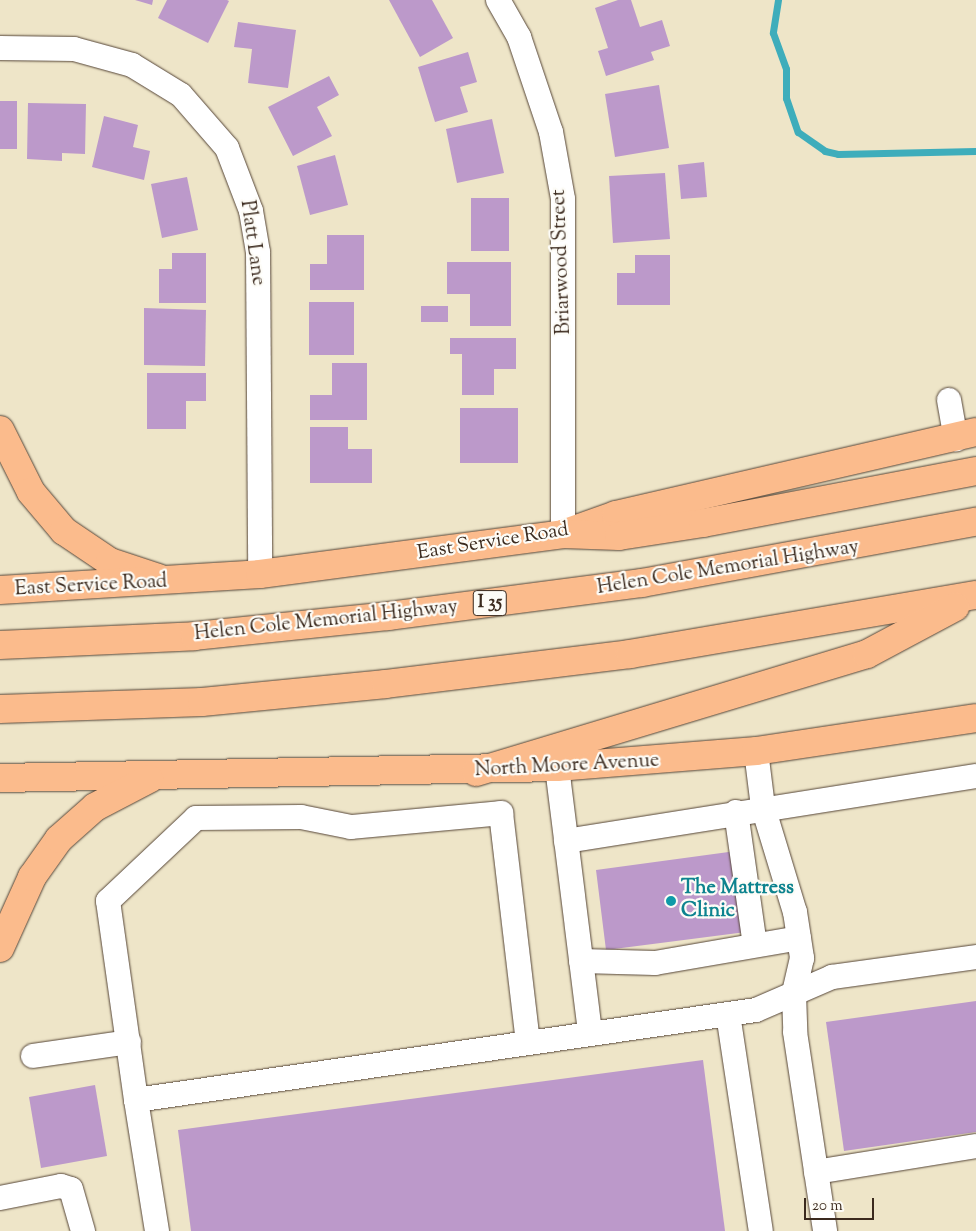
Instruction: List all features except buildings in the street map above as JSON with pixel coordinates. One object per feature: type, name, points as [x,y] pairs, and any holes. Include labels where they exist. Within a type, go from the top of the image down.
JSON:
[{"type":"main road","points":[[0,430],[31,492],[64,531],[110,562],[169,582]]},
{"type":"main road","name":"East Service Road","points":[[0,590],[169,582],[260,574],[563,534],[616,515],[966,436]]},
{"type":"main road","points":[[563,534],[619,536],[684,526],[976,471]]},
{"type":"main road","name":"Helen Cole Memorial Highway","points":[[0,645],[195,636],[388,616],[642,583],[976,522]]},
{"type":"main road","points":[[0,709],[202,702],[396,683],[630,654],[976,595]]},
{"type":"main road","points":[[476,772],[867,654],[976,595]]},
{"type":"main road","name":"North Moore Avenue","points":[[0,778],[476,772],[756,751],[976,718]]},
{"type":"main road","points":[[0,948],[32,877],[59,839],[95,807],[155,776]]},
{"type":"street","name":"Briarwood Street","points":[[498,0],[519,37],[551,132],[562,199],[563,534]]},
{"type":"street","name":"Platt Lane","points":[[0,48],[74,49],[132,65],[181,95],[227,148],[252,211],[258,252],[260,574]]},
{"type":"street","points":[[949,400],[966,436]]},
{"type":"street","points":[[756,751],[763,807],[799,938],[802,958],[794,994],[795,1032],[825,1231]]},
{"type":"street","points":[[557,767],[590,1032]]},
{"type":"street","points":[[566,841],[763,807],[976,776]]},
{"type":"street","points":[[736,812],[755,945]]},
{"type":"street","points":[[157,1231],[136,1100],[108,901],[196,818],[301,817],[351,827],[501,813],[528,1042]]},
{"type":"street","points":[[581,961],[655,963],[799,938]]},
{"type":"street","points":[[136,1100],[590,1032],[756,1010],[832,977],[976,957]]},
{"type":"street","points":[[728,1014],[761,1231]]},
{"type":"street","points":[[33,1056],[128,1042]]},
{"type":"street","points":[[816,1172],[976,1146]]},
{"type":"street","points":[[0,1198],[61,1186],[71,1189],[83,1231]]},
{"type":"waterway","points":[[778,0],[773,33],[786,69],[786,98],[798,132],[825,151],[838,154],[976,151]]},
{"type":"place","name":"The Mattress Clinic","points":[[671,901]]}]
